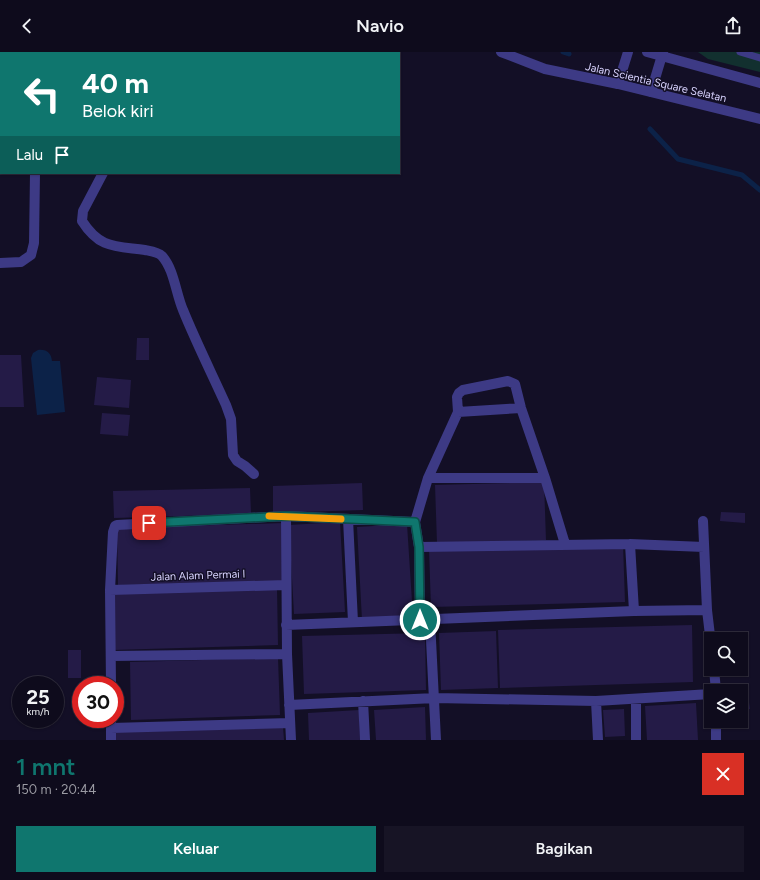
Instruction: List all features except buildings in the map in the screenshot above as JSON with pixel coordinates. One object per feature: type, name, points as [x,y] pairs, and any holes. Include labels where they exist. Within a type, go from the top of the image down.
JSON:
[{"type":"street","name":"Jalan Scientia Square Selatan","points":[[501,52],[545,69],[618,84],[760,119]]},
{"type":"street","points":[[618,84],[628,52]]},
{"type":"street","points":[[647,52],[662,54],[760,83]]},
{"type":"street","points":[[651,92],[662,54]]},
{"type":"street","points":[[0,262],[21,262],[31,255],[34,243],[35,174]]},
{"type":"street","points":[[102,174],[83,211],[82,221],[89,232],[101,242],[115,246],[151,251],[161,255],[169,267],[182,310],[226,405],[231,420],[234,455],[237,461],[254,474]]},
{"type":"street","points":[[420,620],[419,547],[415,522],[428,478],[458,412],[457,397],[463,390],[508,381],[515,384],[521,408],[545,478],[565,544]]},
{"type":"street","points":[[458,412],[521,408]]},
{"type":"street","points":[[428,478],[545,478]]},
{"type":"street","points":[[111,676],[110,590],[112,532],[115,526],[261,516],[415,522]]},
{"type":"street","points":[[286,516],[286,625],[291,740]]},
{"type":"street","points":[[348,519],[352,622]]},
{"type":"street","points":[[702,521],[710,632]]},
{"type":"street","points":[[419,547],[565,544],[630,544],[704,547]]},
{"type":"street","points":[[630,544],[634,611]]},
{"type":"street","name":"Jalan Alam Permai I","points":[[110,590],[286,585]]},
{"type":"street","points":[[286,625],[634,611],[707,610]]},
{"type":"street","points":[[430,620],[436,740]]},
{"type":"street","points":[[111,656],[287,654]]},
{"type":"street","points":[[289,705],[435,698],[596,700],[704,694]]},
{"type":"street","points":[[636,699],[636,740]]},
{"type":"street","points":[[596,700],[598,740]]},
{"type":"street","points":[[363,701],[365,740]]},
{"type":"street","points":[[124,723],[290,724]]},
{"type":"street","points":[[111,728],[111,740]]},
{"type":"street","points":[[716,728],[716,740]]},
{"type":"lane","points":[[740,52],[760,58]]},
{"type":"green space","points":[[698,52],[760,52],[760,72],[708,59]]},
{"type":"water","points":[[38,350],[48,352],[52,361],[60,361],[65,412],[37,415],[31,358],[33,353]]},
{"type":"waterway","points":[[563,52],[569,54]]},
{"type":"waterway","points":[[650,129],[678,159],[742,175],[760,190]]},
{"type":"slow traffic","points":[[269,516],[341,519]]},
{"type":"route","points":[[149,523],[261,516],[415,522],[419,547],[420,620]]}]
